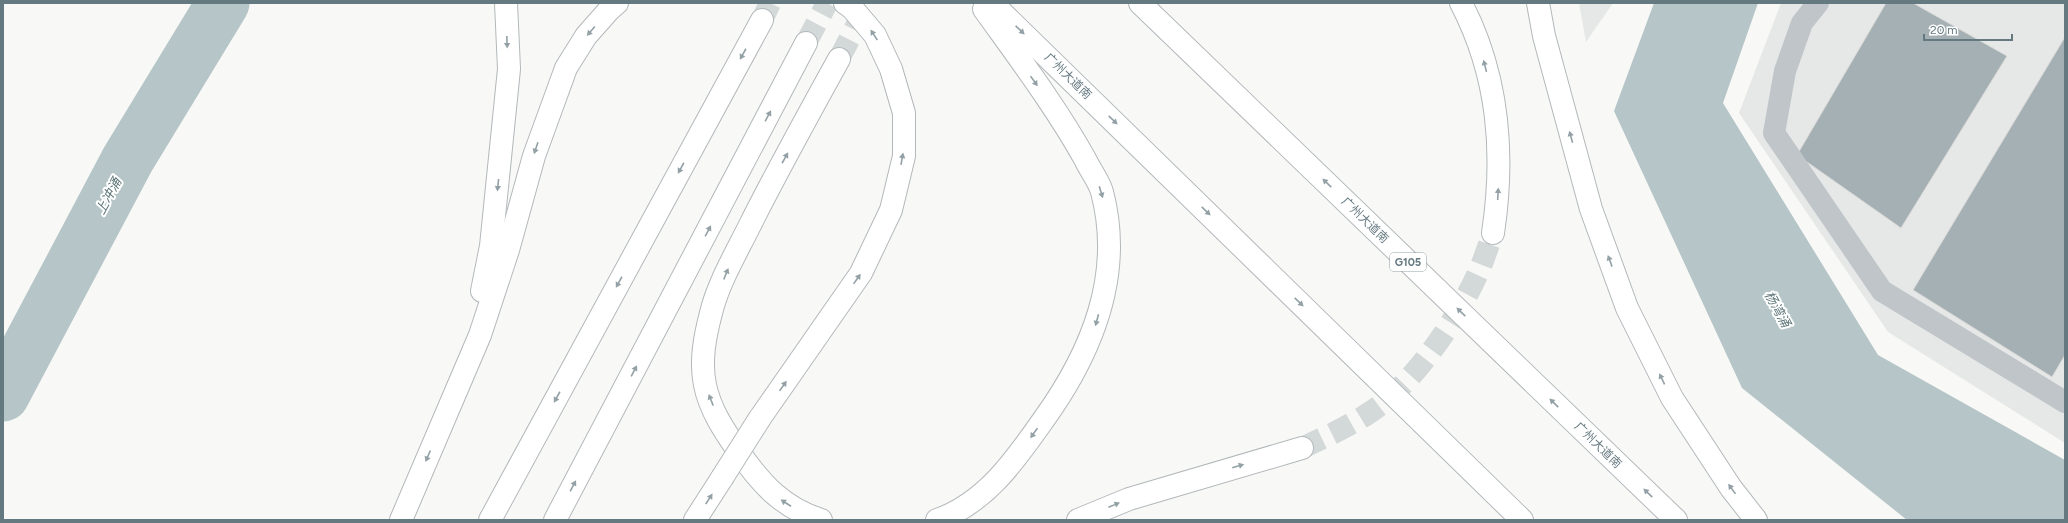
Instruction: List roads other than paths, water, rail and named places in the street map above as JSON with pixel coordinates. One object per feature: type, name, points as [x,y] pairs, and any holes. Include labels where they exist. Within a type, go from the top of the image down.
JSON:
[{"type":"highway","points":[[444,421],[476,326],[491,246],[509,69],[506,3]]},
{"type":"highway","points":[[400,520],[480,335],[508,250],[534,156],[566,68],[586,36],[608,10],[617,3]]},
{"type":"highway","points":[[695,520],[760,418],[861,273],[891,210],[904,156],[904,113],[891,69],[875,34],[845,3]]},
{"type":"highway","points":[[937,520],[953,515],[981,494],[1007,470],[1034,434],[1059,398],[1094,332],[1108,280],[1110,243],[1102,191],[1071,134],[980,3]]},
{"type":"highway","name":"广州大道南","points":[[992,3],[1522,520]]},
{"type":"highway","name":"广州大道南","points":[[1140,3],[1676,520]]},
{"type":"highway","points":[[1461,3],[1470,20],[1484,62],[1494,103],[1500,149],[1498,199],[1493,233]]},
{"type":"highway","points":[[1538,3],[1544,36],[1590,209],[1627,308],[1672,398],[1731,488],[1756,520]]},
{"type":"highway","points":[[490,520],[762,20]]},
{"type":"highway","points":[[555,520],[806,43]]},
{"type":"highway","points":[[821,520],[804,515],[773,495],[749,466],[721,426],[705,385],[703,348],[711,312],[731,263],[768,190],[839,59]]},
{"type":"highway","points":[[1078,520],[1129,499],[1302,448]]},
{"type":"lane","points":[[1818,3],[1802,23],[1785,71],[1774,133],[1882,291],[2065,402]]},
{"type":"water","name":"杨湾涌","points":[[1654,3],[1758,3],[1723,103],[1878,355],[2065,460],[2065,520],[1907,520],[1742,388],[1614,111]]},
{"type":"waterway","name":"上冲涌","points":[[3,395],[128,159],[223,3]]},
{"type":"tunnel","points":[[762,20],[770,3]]},
{"type":"tunnel","points":[[806,43],[827,3]]},
{"type":"tunnel","points":[[839,59],[868,3]]},
{"type":"tunnel","points":[[1302,448],[1361,418],[1386,401],[1402,386],[1432,350],[1458,311],[1480,268],[1493,233]]}]
